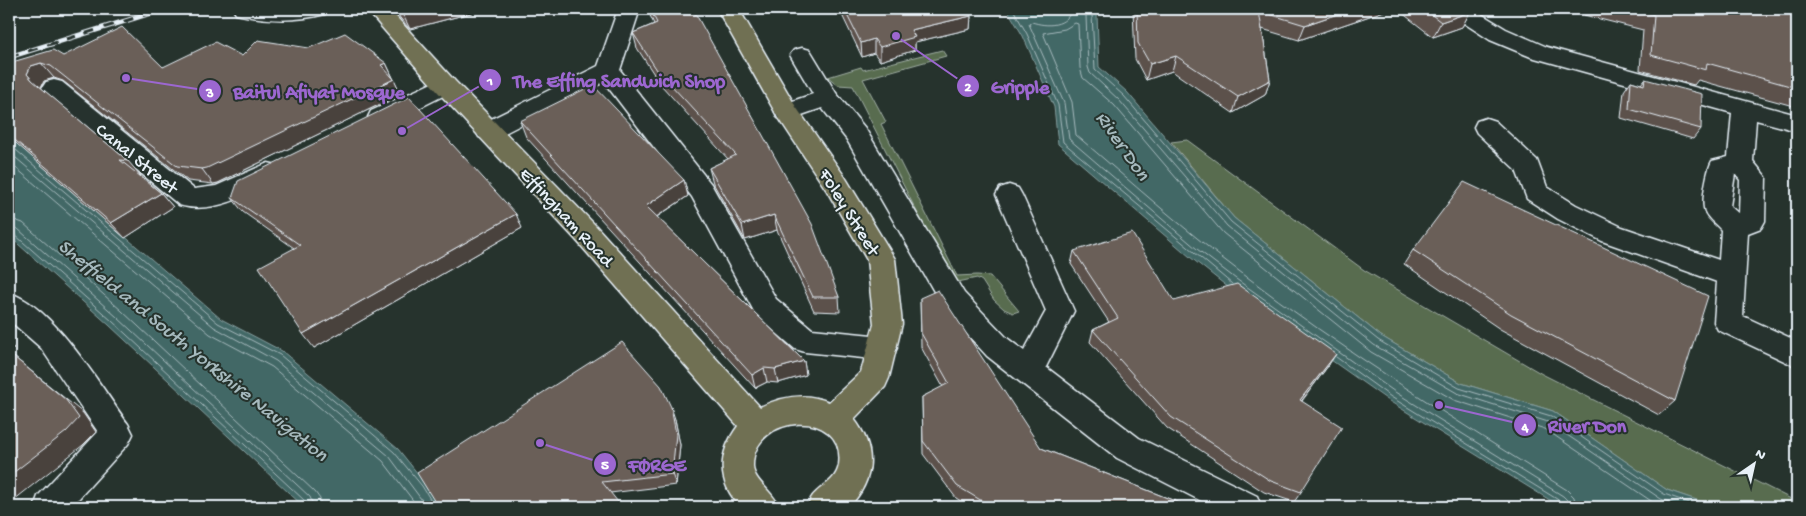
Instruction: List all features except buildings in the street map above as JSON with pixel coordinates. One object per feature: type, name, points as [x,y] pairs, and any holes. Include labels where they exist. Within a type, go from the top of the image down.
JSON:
[{"type":"main road","name":"Effingham Road","points":[[377,9],[445,85],[586,233],[757,425]]},
{"type":"main road","name":"Foley Street","points":[[728,9],[787,112],[836,184],[882,259],[888,324],[874,378],[833,419]]},
{"type":"main road","points":[[750,504],[737,471],[738,452],[747,435],[773,414],[792,410],[811,410],[833,419],[845,430],[853,446],[855,460],[852,478],[837,505]]},
{"type":"street","points":[[244,9],[288,14],[317,9]]},
{"type":"street","points":[[488,131],[608,71],[629,9]]},
{"type":"street","points":[[1458,9],[1480,25],[1515,44],[1555,58],[1797,123]]},
{"type":"street","points":[[802,54],[827,98],[856,134],[954,301],[997,347],[1128,448],[1245,507]]},
{"type":"street","points":[[608,71],[702,191],[766,307],[805,340],[882,348]]},
{"type":"street","points":[[357,128],[445,85]]},
{"type":"street","name":"Canal Street","points":[[54,88],[188,198],[207,198],[226,193],[288,163]]},
{"type":"street","points":[[787,112],[827,98]]},
{"type":"street","points":[[1735,227],[1752,221],[1753,178],[1740,164],[1745,108]]},
{"type":"street","points":[[1486,127],[1528,166],[1536,192],[1567,212],[1612,234],[1732,276]]},
{"type":"street","points":[[1735,227],[1716,209],[1721,168],[1740,164]]},
{"type":"street","points":[[1009,195],[1060,311],[1028,372]]},
{"type":"street","points":[[1735,227],[1728,322],[1797,355]]},
{"type":"street","points":[[9,304],[51,339],[117,434],[50,507]]},
{"type":"green space","points":[[942,50],[946,56],[863,79],[886,122],[881,124],[957,276],[990,276],[1019,311],[1013,313],[1004,309],[994,300],[982,281],[977,278],[953,283],[853,86],[838,85],[828,77],[861,67],[863,70]]},
{"type":"green space","points":[[1187,140],[1364,270],[1542,374],[1797,502],[1797,507],[1717,507],[1667,490],[1553,411],[1461,383],[1381,336],[1234,218],[1171,142]]},
{"type":"water","points":[[1007,9],[1035,9],[1040,14],[1071,9],[1102,9],[1097,15],[1099,67],[1127,92],[1234,218],[1381,336],[1461,383],[1553,411],[1667,490],[1717,507],[1561,507],[1389,401],[1229,288],[1058,144],[1054,107],[1023,36]]},
{"type":"water","name":"Sheffield and South Yorkshire Navigation","points":[[9,137],[221,319],[282,351],[398,449],[426,484],[440,507],[304,507],[109,325],[9,236]]},
{"type":"railway","points":[[9,57],[164,9]]},
{"type":"place","name":"Gripple","points":[[896,36]]},
{"type":"place","name":"Baitul Afiyat Mosque","points":[[126,78]]},
{"type":"place","name":"The Effing Sandwich Shop","points":[[402,131]]},
{"type":"place","name":"River Don","points":[[1439,405]]},
{"type":"place","name":"FØRGE","points":[[540,443]]}]
